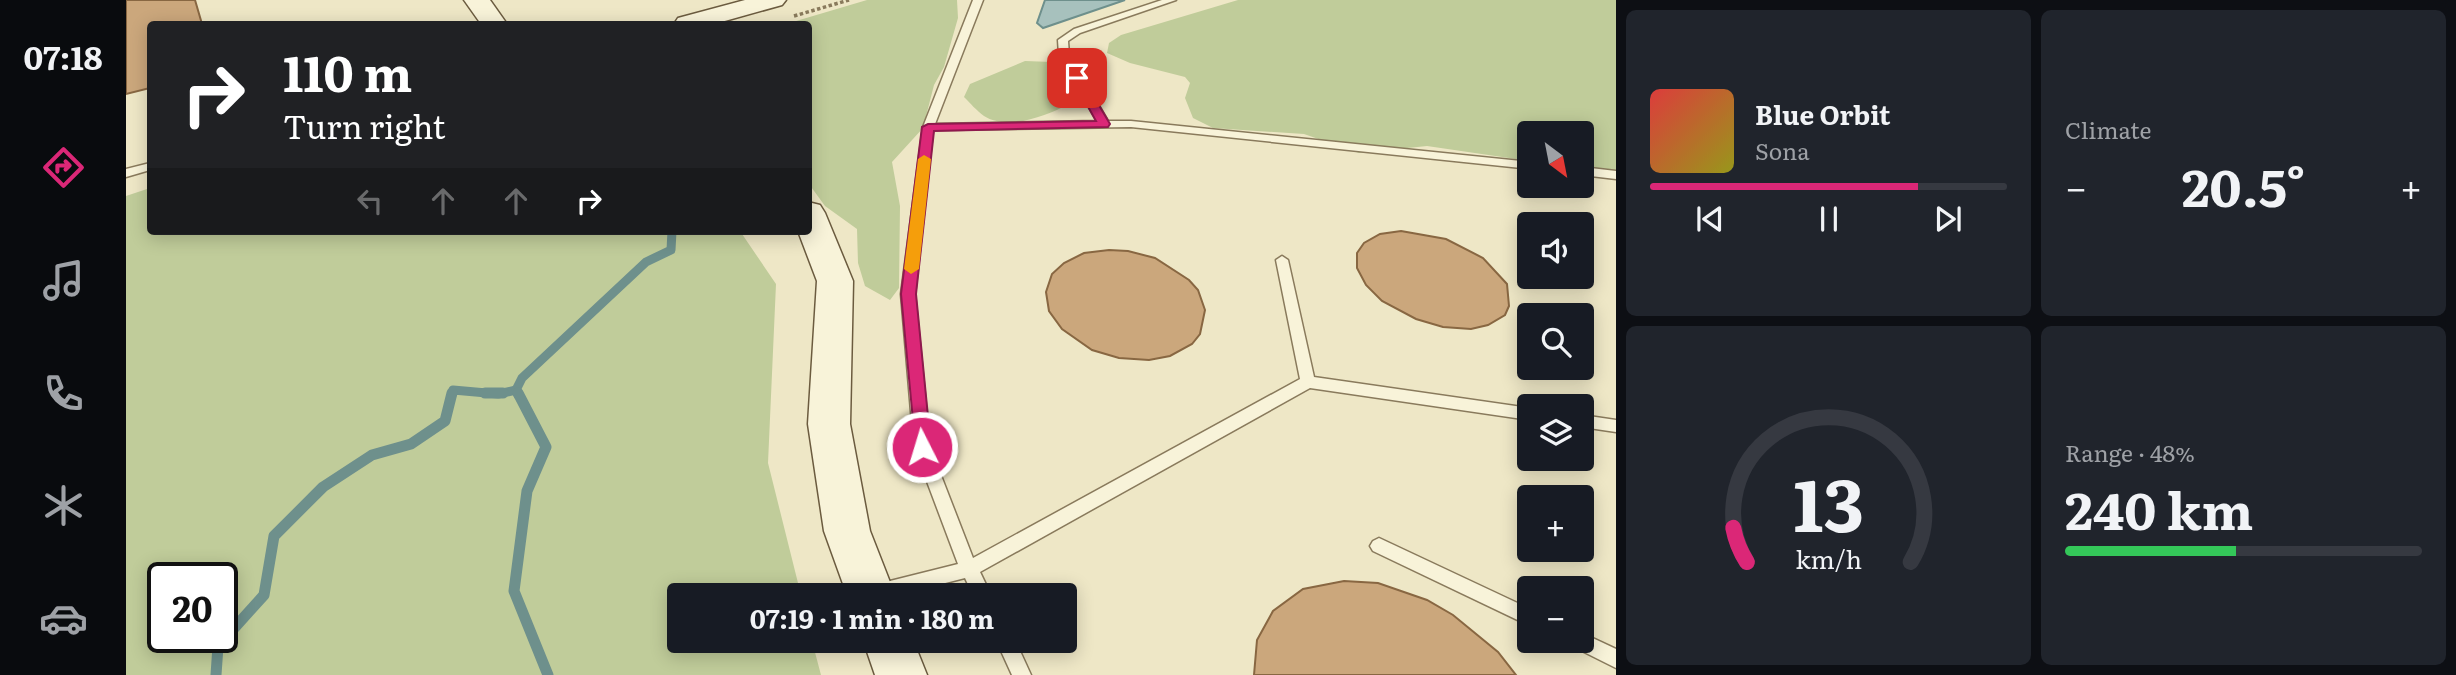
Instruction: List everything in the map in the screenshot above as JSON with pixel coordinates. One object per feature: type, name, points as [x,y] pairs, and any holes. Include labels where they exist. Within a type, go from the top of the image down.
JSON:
[{"type":"street","points":[[477,0],[492,21]]},
{"type":"street","points":[[706,21],[781,9]]},
{"type":"street","points":[[812,223],[835,281],[829,424],[847,531],[867,583]]},
{"type":"street","points":[[893,653],[901,675]]},
{"type":"lane","points":[[976,583],[922,447],[908,294],[928,127],[978,0]]},
{"type":"lane","points":[[1104,124],[1064,55],[1063,40],[1077,31],[1171,0]]},
{"type":"lane","points":[[928,127],[1131,124],[1517,165]]},
{"type":"lane","points":[[126,173],[147,167]]},
{"type":"lane","points":[[1594,172],[1616,175]]},
{"type":"lane","points":[[1282,260],[1308,382]]},
{"type":"lane","points":[[914,583],[969,569],[1308,382],[1517,412]]},
{"type":"lane","points":[[1594,423],[1616,426]]},
{"type":"lane","points":[[1379,546],[1517,612]]},
{"type":"lane","points":[[1594,648],[1616,659]]},
{"type":"lane","points":[[1011,653],[1022,675]]},
{"type":"path","points":[[781,9],[849,0]]},
{"type":"green space","points":[[867,0],[957,0],[958,18],[944,67],[934,85],[923,128],[892,162],[900,206],[899,288],[890,300],[865,286],[858,263],[857,229],[825,206],[812,188],[812,21],[796,21]]},
{"type":"green space","points":[[1238,0],[1616,0],[1616,171],[1594,169],[1594,121],[1517,121],[1517,159],[1427,146],[1359,153],[1304,134],[1213,128],[1193,118],[1185,98],[1190,83],[1185,77],[1130,63],[1107,53],[1109,43],[1121,35]]},
{"type":"green space","points":[[1025,61],[1052,62],[1063,69],[1069,104],[1038,117],[1004,122],[984,116],[964,97],[970,84]]},
{"type":"green space","points":[[147,189],[147,235],[743,235],[776,284],[768,463],[798,583],[667,583],[667,653],[815,653],[821,675],[126,675],[126,196]]},
{"type":"water","points":[[1045,0],[1125,0],[1043,28],[1037,23]]},
{"type":"building","points":[[126,0],[195,0],[201,21],[147,21],[147,89],[126,94]]},
{"type":"building","points":[[1401,231],[1446,239],[1483,258],[1507,284],[1509,306],[1505,315],[1488,325],[1471,329],[1443,327],[1416,319],[1382,301],[1366,285],[1357,268],[1357,253],[1364,243],[1380,234]]},
{"type":"building","points":[[1128,251],[1155,258],[1189,280],[1198,290],[1205,310],[1200,334],[1192,344],[1170,356],[1149,360],[1119,358],[1092,350],[1062,329],[1049,311],[1046,292],[1052,274],[1064,263],[1084,253]]},
{"type":"building","points":[[1344,581],[1378,583],[1427,600],[1453,615],[1498,652],[1516,675],[1254,675],[1257,640],[1273,611],[1303,589]]},
{"type":"waterway","points":[[516,390],[522,378],[646,262],[671,250],[672,235]]},
{"type":"waterway","points":[[452,395],[453,390],[487,393]]},
{"type":"waterway","points":[[502,393],[516,390]]},
{"type":"waterway","points":[[516,390],[518,395]]},
{"type":"waterway","points":[[216,675],[218,646],[264,595],[274,536],[323,487],[372,455],[411,444],[445,421],[452,393]]},
{"type":"waterway","points":[[487,393],[502,393]]},
{"type":"waterway","points":[[487,393],[502,393]]},
{"type":"waterway","points":[[518,393],[546,447],[527,491],[514,591],[548,675]]},
{"type":"slow traffic","points":[[911,269],[924,159]]},
{"type":"route","points":[[922,447],[908,294],[928,127],[1104,124],[1077,78]]}]
